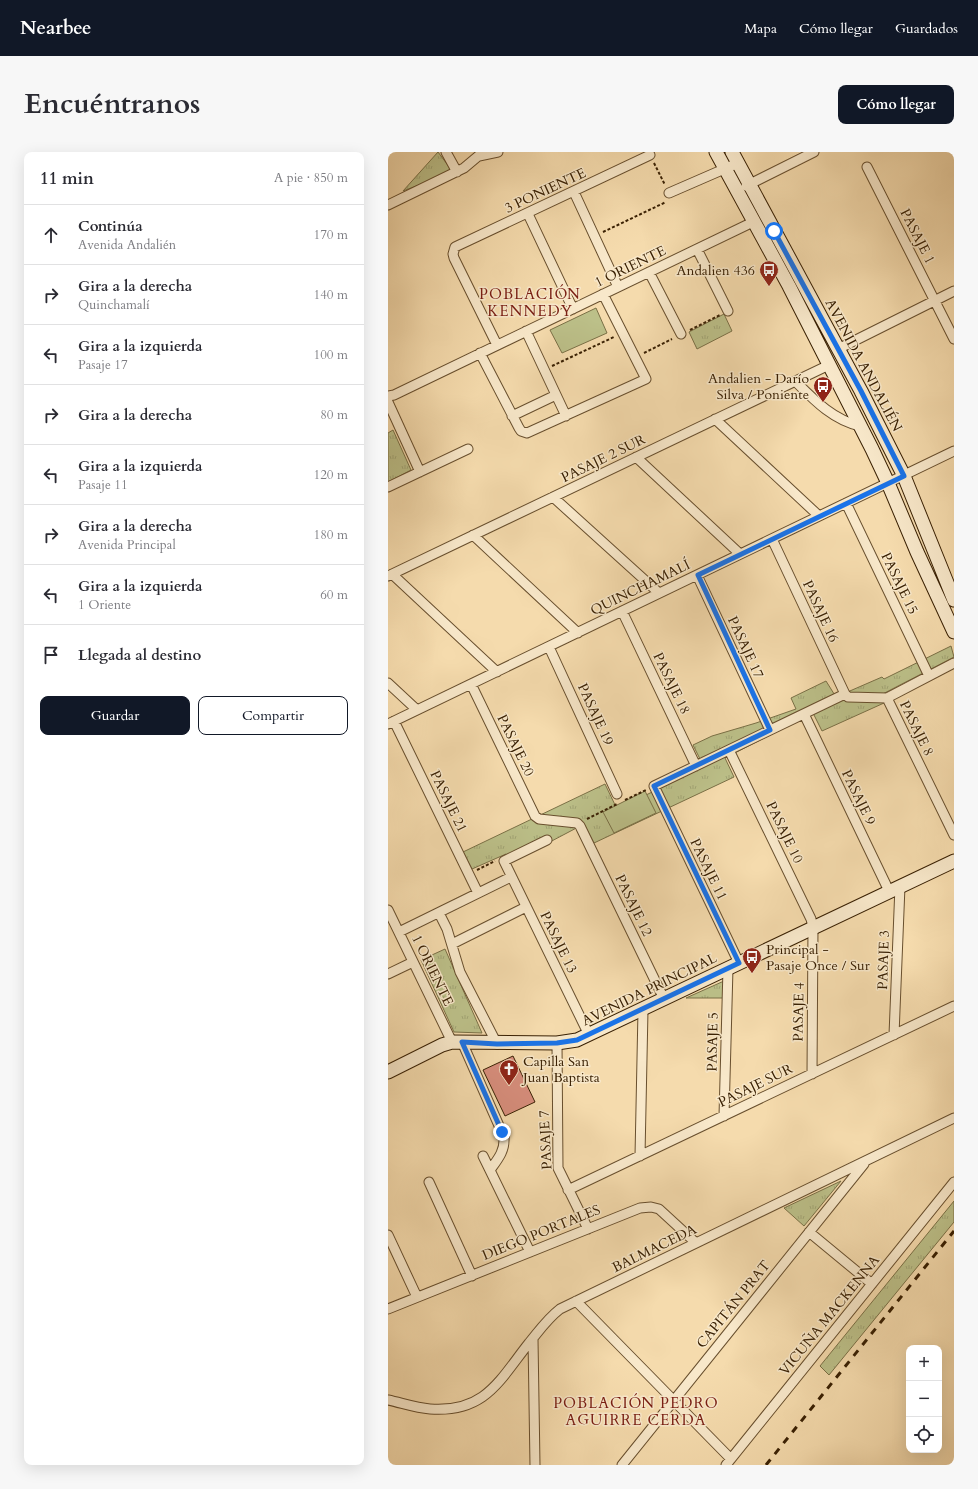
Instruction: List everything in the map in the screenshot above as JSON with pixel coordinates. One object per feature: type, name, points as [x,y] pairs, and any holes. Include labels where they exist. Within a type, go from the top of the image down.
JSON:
[{"type":"main road","points":[[716,152],[860,426],[888,483],[917,552],[954,632]]},
{"type":"main road","name":"AVENIDA ANDALIÉN","points":[[735,158],[861,391],[904,476],[954,600]]},
{"type":"main road","name":"AVENIDA PRINCIPAL","points":[[388,1072],[442,1045],[457,1042],[497,1044],[557,1043],[577,1040],[643,1010],[813,927],[954,861]]},
{"type":"street","points":[[446,152],[457,172]]},
{"type":"street","points":[[388,205],[457,172],[472,163],[481,154],[498,152]]},
{"type":"street","points":[[737,191],[811,153]]},
{"type":"street","name":"3 PONIENTE","points":[[497,345],[454,258],[453,250],[458,245],[528,214],[650,155]]},
{"type":"street","points":[[669,193],[725,169],[735,158]]},
{"type":"street","name":"PASAJE 1","points":[[867,167],[954,339]]},
{"type":"street","points":[[574,192],[618,287]]},
{"type":"street","points":[[528,214],[573,309]]},
{"type":"street","name":"1 ORIENTE","points":[[388,396],[394,395],[753,222]]},
{"type":"street","points":[[697,249],[728,311]]},
{"type":"street","points":[[649,272],[681,334]]},
{"type":"street","points":[[838,349],[954,291]]},
{"type":"street","points":[[480,353],[512,416],[519,428],[524,433],[530,432],[646,379],[603,294]]},
{"type":"street","points":[[526,331],[566,416]]},
{"type":"street","name":"PASAJE 2 SUR","points":[[390,575],[829,365]]},
{"type":"street","points":[[795,381],[830,413],[846,422],[860,426]]},
{"type":"street","points":[[512,416],[556,395]]},
{"type":"street","points":[[388,402],[420,472]]},
{"type":"street","points":[[715,419],[819,516]]},
{"type":"street","points":[[388,487],[468,449]]},
{"type":"street","name":"QUINCHAMALÍ","points":[[391,723],[954,451]]},
{"type":"street","points":[[636,457],[740,554]]},
{"type":"street","points":[[553,497],[659,593]]},
{"type":"street","name":"PASAJE 15","points":[[846,503],[929,676]]},
{"type":"street","points":[[473,535],[578,632]]},
{"type":"street","name":"PASAJE 16","points":[[772,539],[845,694]]},
{"type":"street","points":[[390,575],[497,672]]},
{"type":"street","name":"PASAJE 17","points":[[698,575],[770,730]]},
{"type":"street","name":"PASAJE 18","points":[[622,611],[696,766]]},
{"type":"street","name":"PASAJE 19","points":[[549,647],[616,794]]},
{"type":"street","points":[[696,766],[845,694],[851,698],[887,698],[954,663]]},
{"type":"street","points":[[388,683],[417,710]]},
{"type":"street","name":"PASAJE 20","points":[[471,684],[536,818],[577,823]]},
{"type":"street","name":"PASAJE 8","points":[[887,698],[954,835]]},
{"type":"street","name":"PASAJE 9","points":[[804,714],[895,889]]},
{"type":"street","name":"PASAJE 21","points":[[391,723],[478,893]]},
{"type":"street","name":"PASAJE 10","points":[[729,750],[811,919],[813,927]]},
{"type":"street","name":"PASAJE 11","points":[[696,766],[654,786],[733,966]]},
{"type":"street","name":"PASAJE 12","points":[[577,823],[580,826],[664,999]]},
{"type":"street","points":[[504,861],[547,840]]},
{"type":"street","name":"PASAJE 13","points":[[504,861],[589,1035]]},
{"type":"street","points":[[399,932],[511,877]]},
{"type":"street","name":"PASAJE 3","points":[[894,1034],[895,889]]},
{"type":"street","points":[[452,944],[526,907]]},
{"type":"street","name":"1 ORIENTE","points":[[388,910],[413,962],[457,1042],[504,1137],[504,1148],[490,1170]]},
{"type":"street","points":[[439,912],[447,929],[460,972],[497,1044]]},
{"type":"street","name":"PASAJE 4","points":[[812,1074],[813,927]]},
{"type":"street","points":[[388,974],[413,962]]},
{"type":"street","name":"PASAJE 5","points":[[724,1116],[733,966]]},
{"type":"street","name":"PASAJE SUR","points":[[568,1190],[954,1006]]},
{"type":"street","points":[[640,1156],[643,1010]]},
{"type":"street","name":"PASAJE 7","points":[[557,1043],[558,1168],[588,1229]]},
{"type":"street","name":"BALMACEDA","points":[[388,1400],[430,1409],[459,1407],[473,1403],[486,1395],[492,1389],[552,1315],[560,1309],[954,1118]]},
{"type":"street","points":[[483,1156],[530,1252]]},
{"type":"street","name":"CAPITÁN PRAT","points":[[622,1465],[866,1161]]},
{"type":"street","points":[[429,1182],[472,1276]]},
{"type":"street","name":"VICUÑA MACKENNA","points":[[729,1462],[954,1182]]},
{"type":"street","name":"DIEGO PORTALES","points":[[388,1309],[640,1208],[651,1207],[663,1212],[696,1243]]},
{"type":"street","points":[[809,1232],[872,1284]]},
{"type":"street","points":[[388,1235],[417,1297]]},
{"type":"street","points":[[576,1301],[674,1400],[729,1462]]},
{"type":"street","points":[[533,1339],[535,1465]]},
{"type":"path","points":[[594,236],[669,200],[669,193],[650,155]]},
{"type":"path","points":[[544,370],[623,333]]},
{"type":"path","points":[[469,874],[494,861],[504,861]]},
{"type":"green space","points":[[438,152],[453,172],[403,191]]},
{"type":"green space","points":[[596,308],[607,333],[562,353],[550,330]]},
{"type":"green space","points":[[724,314],[732,331],[697,349],[689,332]]},
{"type":"green space","points":[[393,430],[411,470],[388,482],[388,433]]},
{"type":"green space","points":[[951,646],[954,657],[871,700],[884,703],[822,731],[813,713],[725,758],[734,777],[594,843],[584,824],[510,863],[506,854],[472,869],[463,852],[605,784],[617,809],[704,767],[693,745],[712,736],[796,709],[791,698],[826,681],[836,697],[882,677],[884,679]]},
{"type":"green space","points":[[645,791],[656,813],[614,833],[603,812]]},
{"type":"green space","points":[[445,949],[482,1033],[454,1032],[421,960]]},
{"type":"green space","points":[[724,981],[723,998],[686,998]]},
{"type":"green space","points":[[841,1181],[804,1226],[784,1208]]},
{"type":"green space","points":[[954,1201],[954,1222],[829,1375],[820,1366]]},
{"type":"building","name":"Capilla San Juan Baptista","points":[[513,1056],[535,1102],[505,1116],[483,1070]]},
{"type":"railway","points":[[766,1465],[954,1231]]},
{"type":"place","name":"Andalien 436","points":[[769,287]]},
{"type":"place","name":"Andalien - Darío Silva / Poniente","points":[[823,403]]},
{"type":"place","name":"Principal - Pasaje Once / Sur","points":[[752,974]]},
{"type":"place","name":"Capilla San Juan Baptista","points":[[509,1086]]},
{"type":"district","name":"POBLACIÓN KENNEDY","points":[[530,302]]},
{"type":"district","name":"POBLACIÓN PEDRO AGUIRRE CERDA","points":[[636,1412]]},
{"type":"route","points":[[502,1132],[462,1042],[497,1044],[557,1043],[577,1040],[643,1010],[739,963],[654,786],[770,730],[698,575],[904,476],[861,391],[774,231]]}]
